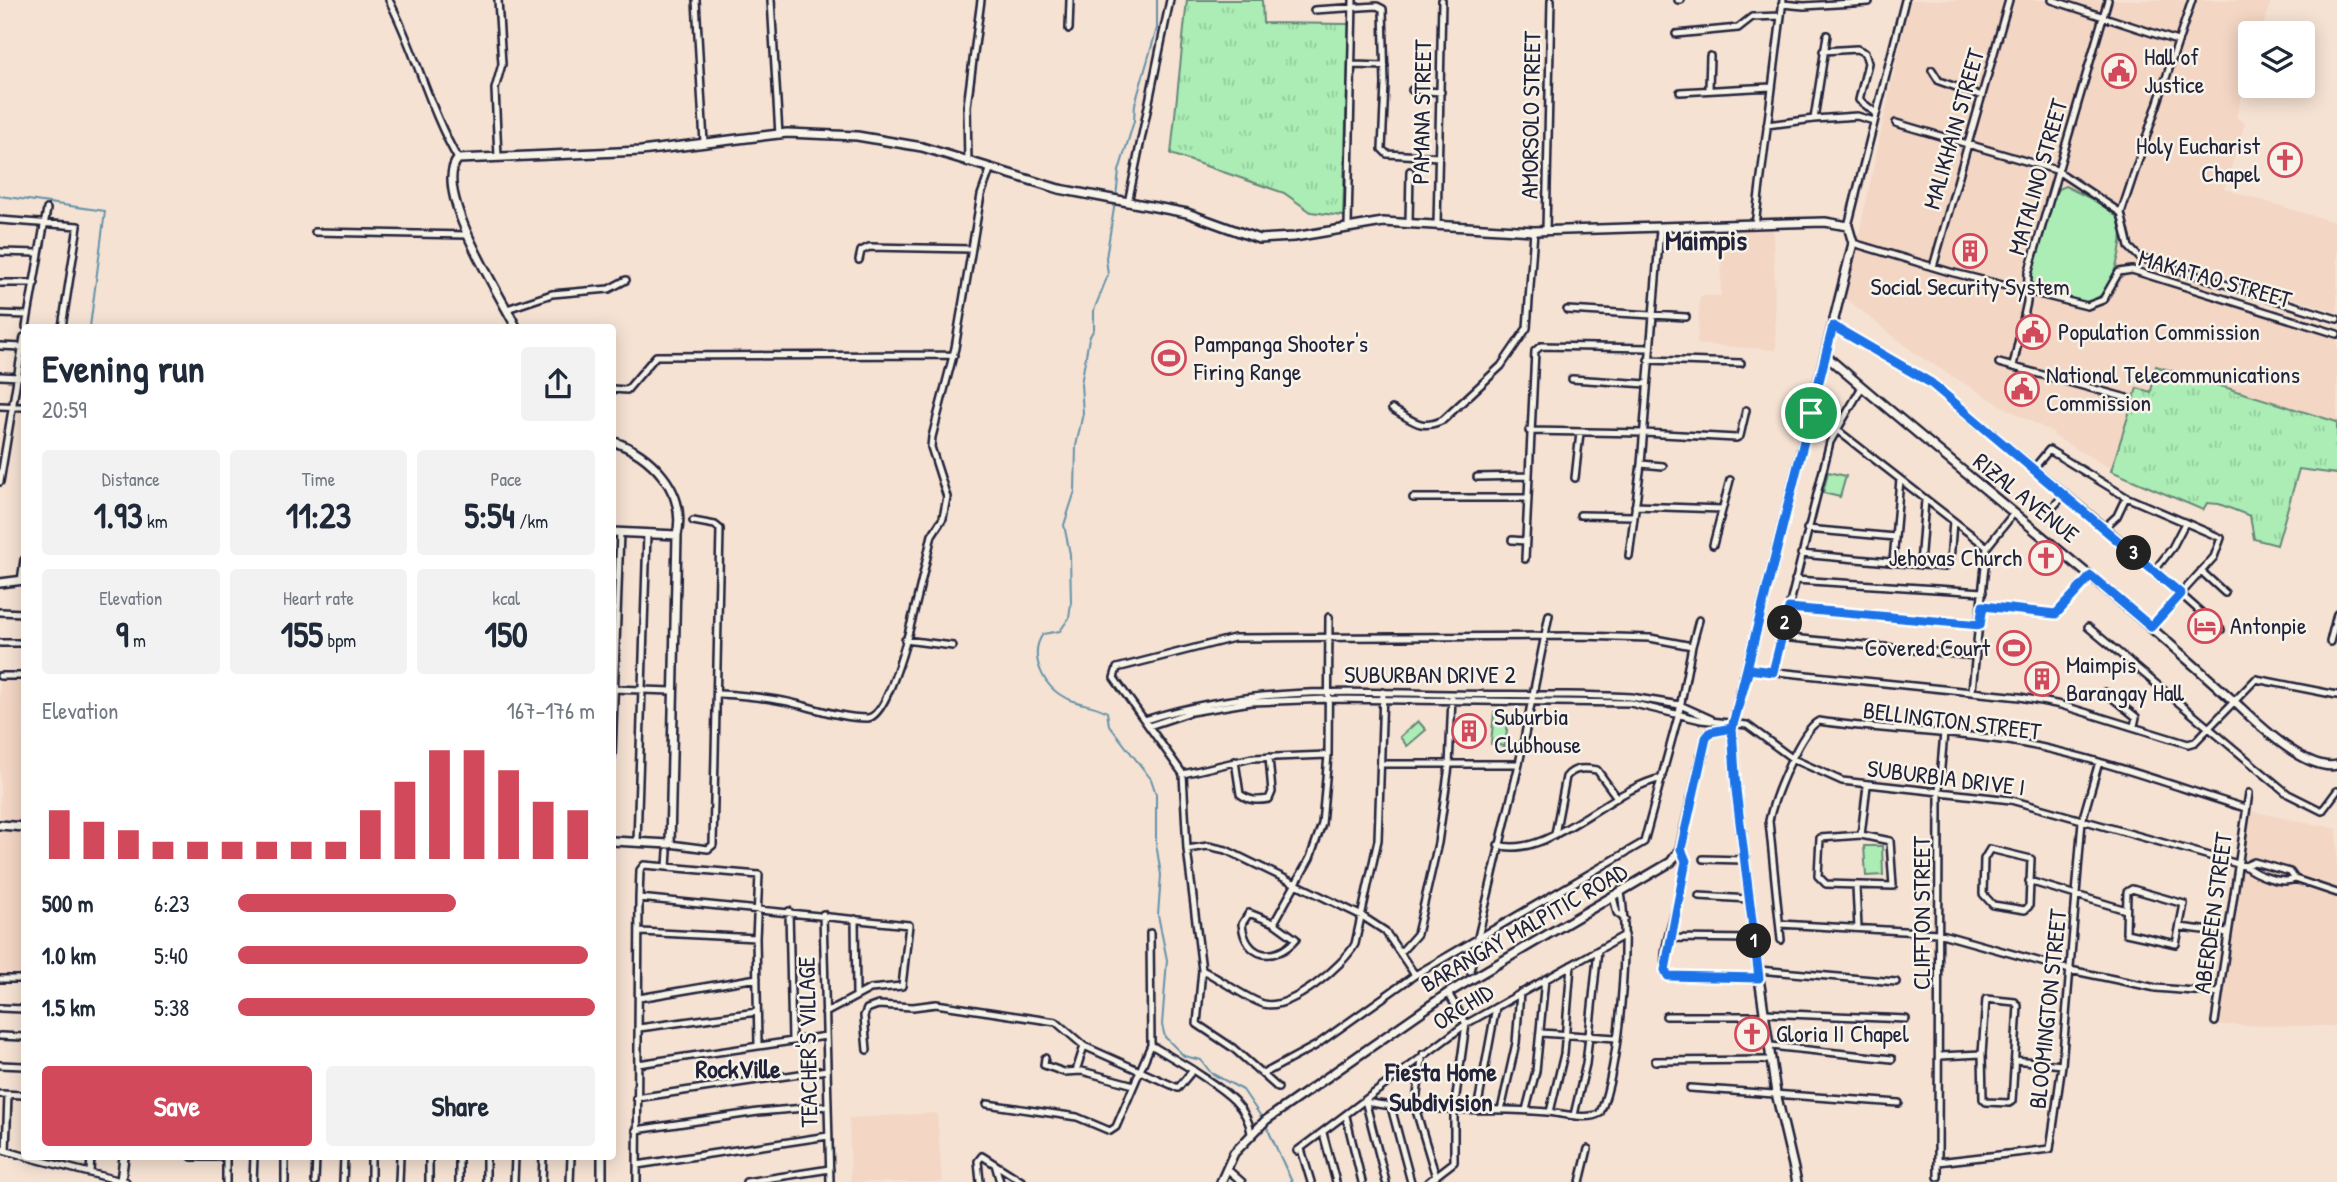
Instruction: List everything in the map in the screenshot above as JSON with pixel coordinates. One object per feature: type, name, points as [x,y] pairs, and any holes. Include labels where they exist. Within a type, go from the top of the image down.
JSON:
[{"type":"street","points":[[388,0],[424,80],[438,123],[458,159]]},
{"type":"street","points":[[498,0],[502,64],[495,89],[498,158]]},
{"type":"street","points":[[696,0],[704,143]]},
{"type":"street","points":[[771,0],[779,135]]},
{"type":"street","points":[[968,163],[967,106],[981,0]]},
{"type":"street","points":[[1069,29],[1070,0]]},
{"type":"street","points":[[1126,202],[1170,0]]},
{"type":"street","points":[[1348,226],[1353,0]]},
{"type":"street","name":"PAMANA STREET","points":[[1437,225],[1442,0]]},
{"type":"street","name":"AMORSOLO STREET","points":[[1546,231],[1551,0]]},
{"type":"street","points":[[1797,1182],[1776,1093],[1758,974],[1744,860],[1734,725],[1853,243],[1848,226],[1905,0]]},
{"type":"street","name":"MALIKHAIN STREET","points":[[1933,267],[2009,0]]},
{"type":"street","points":[[2052,0],[2177,41]]},
{"type":"street","name":"MATALINO STREET","points":[[2012,366],[2028,274],[2056,170],[2108,0]]},
{"type":"street","points":[[1896,123],[2056,170],[2120,213],[2192,0]]},
{"type":"street","points":[[1755,225],[1783,2],[1869,2]]},
{"type":"street","points":[[1314,10],[1377,6],[1383,9],[1383,152],[1439,157]]},
{"type":"street","points":[[1676,34],[1738,28],[1752,17],[1782,16]]},
{"type":"street","points":[[1814,119],[1827,35]]},
{"type":"street","points":[[1823,51],[1857,50],[1865,53],[1867,63],[1859,100],[1876,113]]},
{"type":"street","points":[[1709,89],[1710,56]]},
{"type":"street","points":[[1353,65],[1385,66]]},
{"type":"street","points":[[1932,70],[1939,81],[1982,96]]},
{"type":"street","points":[[1680,92],[1771,86]]},
{"type":"street","points":[[1412,90],[1441,92]]},
{"type":"street","points":[[1767,125],[1857,116],[1874,121]]},
{"type":"street","points":[[458,159],[641,151],[779,135],[844,135],[922,147],[990,170],[1108,199],[1188,213],[1259,239],[1294,237],[1348,226],[1409,223],[1534,231],[1825,222],[1848,226]]},
{"type":"street","points":[[458,159],[453,168],[453,183],[467,235],[514,324]]},
{"type":"street","points":[[719,694],[782,701],[807,709],[867,718],[878,713],[886,703],[932,535],[943,518],[946,494],[932,447],[954,355],[981,195],[990,170]]},
{"type":"street","points":[[1409,223],[1410,170]]},
{"type":"street","points":[[26,324],[47,209]]},
{"type":"street","name":"MAKATAO STREET","points":[[2120,213],[2129,247],[2140,258],[2337,318]]},
{"type":"street","points":[[0,220],[74,224],[79,229],[63,324]]},
{"type":"street","points":[[1629,556],[1644,433],[1660,229]]},
{"type":"street","points":[[1392,409],[1418,424],[1431,426],[1443,420],[1501,366],[1527,328],[1534,231]]},
{"type":"street","points":[[315,232],[467,235]]},
{"type":"street","points":[[1853,243],[2027,291]]},
{"type":"street","points":[[859,260],[861,251],[869,247],[972,249]]},
{"type":"street","points":[[0,252],[38,253]]},
{"type":"street","name":"MAKATAO STREET","points":[[2027,291],[2093,306],[2102,300],[2123,270],[2132,270],[2337,334]]},
{"type":"street","points":[[507,309],[552,295],[609,289],[626,280]]},
{"type":"street","points":[[0,283],[35,283]]},
{"type":"street","points":[[1567,310],[1686,317]]},
{"type":"street","points":[[0,314],[28,315]]},
{"type":"street","points":[[1833,326],[1931,383],[2105,527],[2221,630]]},
{"type":"street","points":[[0,346],[21,347]]},
{"type":"street","points":[[1525,559],[1534,354],[1539,347],[1650,348]]},
{"type":"street","points":[[616,389],[627,390],[656,356],[954,355]]},
{"type":"street","name":"RIZAL AVENUE","points":[[1825,355],[2091,576],[2300,756],[2320,765],[2337,765]]},
{"type":"street","points":[[1648,360],[1741,363]]},
{"type":"street","points":[[0,482],[21,362]]},
{"type":"street","points":[[1999,363],[2127,398]]},
{"type":"street","points":[[0,376],[19,377]]},
{"type":"street","points":[[1572,379],[1647,384]]},
{"type":"street","points":[[1773,672],[1830,442],[1862,387]]},
{"type":"street","points":[[0,406],[21,407]]},
{"type":"street","points":[[1530,431],[1736,438],[1740,436],[1746,410]]},
{"type":"street","points":[[1837,430],[1987,547]]},
{"type":"street","points":[[1575,478],[1580,433]]},
{"type":"street","points":[[0,434],[10,434]]},
{"type":"street","points":[[616,443],[641,453],[663,477],[678,506],[680,520],[677,535],[667,867]]},
{"type":"street","points":[[2034,468],[2049,450],[2126,497],[2221,538],[2214,558],[2151,627]]},
{"type":"street","points":[[1641,464],[1663,466]]},
{"type":"street","points":[[1477,477],[1527,476]]},
{"type":"street","points":[[1893,562],[1900,479]]},
{"type":"street","points":[[1713,545],[1730,481]]},
{"type":"street","points":[[2050,510],[2065,494]]},
{"type":"street","points":[[2105,527],[2117,516],[2126,497]]},
{"type":"street","points":[[1413,498],[1528,498]]},
{"type":"street","points":[[1920,565],[1925,500]]},
{"type":"street","points":[[1635,506],[1722,509]]},
{"type":"street","points":[[1972,690],[1983,606],[1987,547],[2014,513]]},
{"type":"street","points":[[1580,515],[1633,516]]},
{"type":"street","points":[[616,841],[669,848],[708,849],[713,845],[719,694],[720,529],[715,525],[693,521]]},
{"type":"street","points":[[1801,554],[1941,567],[1948,565],[1953,521]]},
{"type":"street","points":[[2155,570],[2172,548],[2185,523]]},
{"type":"street","points":[[1807,529],[1895,537]]},
{"type":"street","points":[[616,532],[677,535]]},
{"type":"street","points":[[637,842],[646,534]]},
{"type":"street","points":[[1512,540],[1525,541]]},
{"type":"street","points":[[2201,571],[2225,593]]},
{"type":"street","points":[[1983,606],[2056,614],[2091,576]]},
{"type":"street","points":[[1795,580],[1983,592]]},
{"type":"street","points":[[0,583],[21,581]]},
{"type":"street","points":[[1789,608],[1980,625]]},
{"type":"street","points":[[0,612],[21,613]]},
{"type":"street","points":[[2330,642],[2337,614]]},
{"type":"street","points":[[1470,971],[1519,764],[1549,615]]},
{"type":"street","points":[[1274,923],[1296,884],[1322,824],[1330,699],[1329,617]]},
{"type":"street","points":[[1263,1074],[1315,1046],[1415,975],[1644,842],[1679,713],[1699,620]]},
{"type":"street","points":[[2088,627],[2288,794],[2320,811],[2337,791]]},
{"type":"street","points":[[1781,637],[1976,656]]},
{"type":"street","points":[[1278,1088],[1233,1048],[1197,1024],[1202,970],[1187,849],[1183,774],[1114,678],[1117,668],[1234,638],[1650,638],[1692,646]]},
{"type":"street","points":[[905,640],[953,646]]},
{"type":"street","points":[[0,642],[21,643]]},
{"type":"street","points":[[1749,669],[1972,690],[2061,705],[2188,744],[2195,742],[2232,700],[2258,678],[2337,695]]},
{"type":"street","points":[[0,676],[21,676]]},
{"type":"street","points":[[616,688],[672,691]]},
{"type":"street","points":[[1202,970],[1263,1004],[1277,1005],[1309,988],[1347,959],[1355,944],[1378,840],[1383,692]]},
{"type":"street","name":"SUBURBAN DRIVE 2","points":[[1147,723],[1191,706],[1251,695],[1383,692],[1452,697]]},
{"type":"street","points":[[2105,692],[2136,717],[2134,726]]},
{"type":"street","name":"SUBURBAN DRIVE 2","points":[[1147,723],[1251,702],[1532,696],[1631,697],[1680,705],[1713,720]]},
{"type":"street","name":"SUBURBAN DRIVE 2","points":[[1532,696],[1630,703],[1734,725]]},
{"type":"street","points":[[1402,951],[1418,934],[1438,843],[1449,766],[1452,697]]},
{"type":"street","name":"BELLINGTON STREET","points":[[1793,759],[1811,726],[1819,721],[1878,730],[1944,733],[2021,743],[2099,762],[2245,808]]},
{"type":"street","points":[[1734,725],[1711,732],[1706,738],[1681,849],[1686,861],[1669,938],[1665,970],[1668,976],[1758,974],[1896,982]]},
{"type":"street","name":"SUBURBIA DRIVE I","points":[[1734,725],[1748,725],[1793,759],[1842,781],[1867,786],[1939,790],[2011,800],[2245,866],[2253,872],[2288,882],[2295,879]]},
{"type":"street","name":"CLIFFTON STREET","points":[[1938,1177],[1939,790],[1944,733]]},
{"type":"street","points":[[1183,774],[1236,761],[1328,755]]},
{"type":"street","points":[[1236,761],[1240,794],[1253,801],[1262,800],[1269,799],[1272,792],[1269,757]]},
{"type":"street","points":[[1781,940],[1769,821],[1793,759]]},
{"type":"street","name":"BLOOMINGTON STREET","points":[[1938,1162],[2049,1150],[2062,1065],[2082,821],[2099,762]]},
{"type":"street","points":[[1381,764],[1519,764]]},
{"type":"street","points":[[1555,834],[1566,777],[1572,772],[1579,768],[1597,770],[1616,796]]},
{"type":"street","points":[[1499,845],[1516,849],[1536,844],[1616,796],[1662,778]]},
{"type":"street","points":[[1861,835],[1867,786]]},
{"type":"street","name":"ABERDEEN STREET","points":[[2215,1022],[2249,793]]},
{"type":"street","points":[[0,825],[21,827]]},
{"type":"street","points":[[1861,835],[1888,838],[1894,885],[1856,886],[1826,884],[1821,881],[1818,841],[1822,836],[1861,835]]},
{"type":"street","points":[[1187,849],[1208,846],[1226,850],[1362,916],[1385,931],[1402,951],[1415,975]]},
{"type":"street","name":"BARANGAY MALPITIC ROAD","points":[[1221,1182],[1234,1153],[1266,1120],[1448,993],[1662,870],[1681,849]]},
{"type":"street","points":[[1990,849],[2029,856],[2029,881],[2029,906],[2025,910],[1990,903],[1983,894],[1986,853],[1990,849]]},
{"type":"street","points":[[1703,859],[1744,860]]},
{"type":"street","name":"SUBURBIA DRIVE I","points":[[2245,866],[2254,862],[2290,872],[2295,879],[2337,893]]},
{"type":"street","points":[[637,1182],[641,867],[757,873],[758,1044]]},
{"type":"street","points":[[2029,881],[2126,910]]},
{"type":"street","points":[[1856,886],[1858,928]]},
{"type":"street","points":[[2132,889],[2183,902],[2185,907],[2177,943],[2174,945],[2129,935],[2124,929],[2126,910],[2127,892],[2132,889]]},
{"type":"street","points":[[1386,1182],[1365,1101],[1391,1107],[1526,1110],[1574,1115],[1600,1113],[1616,1038],[1625,935],[1622,893]]},
{"type":"street","points":[[1699,896],[1748,899]]},
{"type":"street","points":[[1613,897],[1616,910],[1625,919]]},
{"type":"street","points":[[639,898],[907,924],[910,928],[904,984],[856,994],[825,1013]]},
{"type":"street","points":[[1616,910],[1624,905]]},
{"type":"street","points":[[789,911],[792,1040]]},
{"type":"street","points":[[1249,913],[1274,923],[1296,939],[1278,955],[1271,956],[1250,945],[1242,924],[1249,913]]},
{"type":"street","name":"TEACHER'S VILLAGE","points":[[823,915],[830,1182]]},
{"type":"street","points":[[855,919],[856,994]]},
{"type":"street","points":[[1780,924],[1938,933],[2070,970],[2156,988],[2219,993]]},
{"type":"street","points":[[2180,927],[2227,933]]},
{"type":"street","points":[[640,932],[756,938]]},
{"type":"street","points":[[987,1104],[1077,1116],[1110,1130],[1116,1127],[1120,1110],[1141,1072],[1150,1045],[1150,933]]},
{"type":"street","name":"ORCHID","points":[[1311,1182],[1299,1150],[1466,1024],[1625,935]]},
{"type":"street","points":[[1669,938],[1754,939]]},
{"type":"street","points":[[1574,1115],[1590,1037],[1598,950]]},
{"type":"street","points":[[1550,1112],[1566,1034],[1571,965]]},
{"type":"street","points":[[639,998],[757,978]]},
{"type":"street","points":[[0,979],[21,979]]},
{"type":"street","points":[[1526,1110],[1541,1032],[1545,979]]},
{"type":"street","points":[[1428,1182],[1454,1165],[1454,1110],[1466,1024],[1448,993]]},
{"type":"street","points":[[1501,1110],[1516,1043],[1520,993]]},
{"type":"street","points":[[1984,1000],[2015,1002],[2018,1006],[2011,1102],[1986,1102],[1983,1099],[1982,1054],[1984,1000]]},
{"type":"street","points":[[867,1050],[864,1016],[867,1009],[878,1005],[913,1007],[936,1004],[1056,1022],[1084,1046],[1178,1088],[1193,1070]]},
{"type":"street","points":[[1476,1110],[1496,1006]]},
{"type":"street","points":[[0,1008],[21,1009]]},
{"type":"street","points":[[639,1028],[757,1012]]},
{"type":"street","points":[[1666,1017],[1764,1014],[1906,1019]]},
{"type":"street","points":[[1541,1032],[1616,1038]]},
{"type":"street","points":[[0,1036],[21,1037]]},
{"type":"street","points":[[638,1064],[758,1044],[826,1036]]},
{"type":"street","points":[[1150,1045],[1193,1070],[1238,1104],[1249,1119],[1253,1131]]},
{"type":"street","points":[[1076,1071],[1084,1046]]},
{"type":"street","points":[[1771,1046],[1892,1059]]},
{"type":"street","points":[[1423,1054],[1415,1107],[1436,1177]]},
{"type":"street","points":[[1940,1055],[1982,1054]]},
{"type":"street","points":[[1045,1058],[1044,1065],[1064,1072],[1076,1071],[1133,1085]]},
{"type":"street","points":[[1655,1061],[1771,1060]]},
{"type":"street","points":[[2015,1060],[2062,1065]]},
{"type":"street","points":[[0,1065],[21,1066]]},
{"type":"street","points":[[636,1098],[827,1070]]},
{"type":"street","points":[[1690,1088],[1899,1103]]},
{"type":"street","points":[[0,1094],[21,1095]]},
{"type":"street","points":[[8,1095],[3,1150],[21,1155]]},
{"type":"street","points":[[636,1130],[758,1112],[828,1106]]},
{"type":"street","points":[[1391,1107],[1411,1182]]},
{"type":"street","points":[[1346,1116],[1362,1182]]},
{"type":"street","points":[[1323,1133],[1336,1182]]},
{"type":"street","points":[[637,1165],[828,1136]]},
{"type":"street","points":[[1580,1182],[1588,1149]]},
{"type":"street","points":[[979,1182],[979,1158],[982,1156],[1023,1182]]},
{"type":"street","points":[[42,1160],[123,1181],[124,1160]]},
{"type":"street","points":[[63,1160],[63,1166]]},
{"type":"street","points":[[90,1172],[91,1160]]},
{"type":"street","points":[[226,1160],[226,1182]]},
{"type":"street","points":[[253,1182],[254,1160]]},
{"type":"street","points":[[285,1160],[285,1182]]},
{"type":"street","points":[[315,1182],[316,1160]]},
{"type":"street","points":[[343,1182],[344,1160]]},
{"type":"street","points":[[370,1182],[371,1160]]},
{"type":"street","points":[[399,1182],[400,1160]]},
{"type":"street","points":[[429,1160],[429,1182]]},
{"type":"street","points":[[459,1160],[459,1182]]},
{"type":"street","points":[[486,1160],[486,1182]]},
{"type":"street","points":[[514,1182],[515,1160]]},
{"type":"street","points":[[542,1160],[542,1182]]},
{"type":"street","points":[[570,1182],[571,1160]]},
{"type":"street","points":[[602,1160],[602,1182]]},
{"type":"street","points":[[995,1164],[1000,1182]]},
{"type":"street","points":[[746,1182],[830,1169]]},
{"type":"street","points":[[1227,1169],[1242,1182]]},
{"type":"shaded area","points":[[1910,0],[2271,0],[2265,21],[2238,21],[2238,98],[2241,98],[2236,117],[2245,123],[2224,189],[2337,223],[2337,312],[2222,276],[2212,299],[2337,338],[2337,422],[2156,366],[2151,393],[2136,388],[2111,471],[2054,436],[2054,433],[2004,407],[1919,356],[1845,298]]},
{"type":"shaded area","points":[[1773,229],[1776,350],[1697,344],[1700,296],[1721,296],[1722,230]]},
{"type":"shaded area","points":[[0,680],[21,680],[21,823],[0,822]]},
{"type":"shaded area","points":[[2249,811],[2337,829],[2337,1026],[2220,1025]]},
{"type":"shaded area","points":[[0,830],[21,831],[21,976],[0,976]]},
{"type":"shaded area","points":[[937,1113],[942,1182],[851,1182],[849,1118]]},
{"type":"green space","points":[[1187,0],[1262,0],[1263,23],[1349,24],[1343,216],[1311,212],[1284,193],[1171,154]]},
{"type":"green space","points":[[2065,186],[2104,205],[2121,221],[2121,242],[2112,278],[2099,297],[2091,302],[2076,302],[2048,294],[2030,280],[2054,196],[2058,189]]},
{"type":"green space","points":[[2156,366],[2337,422],[2337,474],[2299,469],[2277,545],[2254,539],[2250,516],[2219,504],[2207,503],[2203,510],[2111,471],[2137,388],[2151,392]]},
{"type":"green space","points":[[1828,472],[1846,476],[1840,497],[1823,493]]},
{"type":"green space","points":[[1494,712],[1509,714],[1505,746],[1491,744]]},
{"type":"green space","points":[[1418,721],[1426,730],[1407,746],[1400,737]]},
{"type":"green space","points":[[1864,846],[1882,846],[1883,875],[1866,876]]},
{"type":"waterway","points":[[1116,197],[1119,171],[1134,121],[1135,104],[1157,28],[1157,0]]},
{"type":"waterway","points":[[0,196],[105,211],[90,324]]},
{"type":"waterway","points":[[1115,202],[1106,258],[1108,275],[1094,310],[1094,329],[1089,338],[1081,384],[1083,413],[1076,446],[1075,491],[1064,525],[1070,554],[1069,618],[1060,631],[1043,634],[1037,651],[1038,661],[1040,670],[1058,693],[1107,712],[1109,725],[1151,779],[1156,794],[1156,843],[1161,875],[1158,915],[1167,960],[1162,1025],[1165,1037],[1184,1056],[1201,1060],[1211,1073],[1243,1090],[1262,1118]]},
{"type":"waterway","points":[[1265,1123],[1292,1182]]},
{"type":"place","name":"Hall of Justice","points":[[2119,71]]},
{"type":"place","name":"Holy Eucharist Chapel","points":[[2285,160]]},
{"type":"place","name":"Social Security System","points":[[1970,251]]},
{"type":"place","name":"Population Commission","points":[[2033,332]]},
{"type":"place","name":"Pampanga Shooter's Firing Range","points":[[1169,358]]},
{"type":"place","name":"National Telecommunications Commission","points":[[2022,389]]},
{"type":"place","name":"Jehovas Church","points":[[2046,558]]},
{"type":"place","name":"Antonpie","points":[[2205,626]]},
{"type":"place","name":"Covered Court","points":[[2014,648]]},
{"type":"place","name":"Maimpis Barangay Hall","points":[[2042,679]]},
{"type":"place","name":"Suburbia Clubhouse","points":[[1469,731]]},
{"type":"place","name":"Gloria II Chapel","points":[[1752,1034]]},
{"type":"district","name":"Maimpis","points":[[1706,240]]},
{"type":"district","name":"RockVille","points":[[738,1069]]},
{"type":"district","name":"Fiesta Home Subdivision","points":[[1441,1087]]},
{"type":"route","points":[[1811,413],[1798,472],[1749,669],[1743,697],[1732,728],[1736,790],[1759,978],[1668,976],[1665,970],[1669,938],[1686,861],[1681,849],[1706,738],[1711,732],[1732,728],[1749,669],[1773,672],[1789,608],[1980,625],[1983,606],[2056,614],[2091,576],[2151,627],[2181,594],[2105,527],[1931,383],[1833,326],[1811,413]]}]
